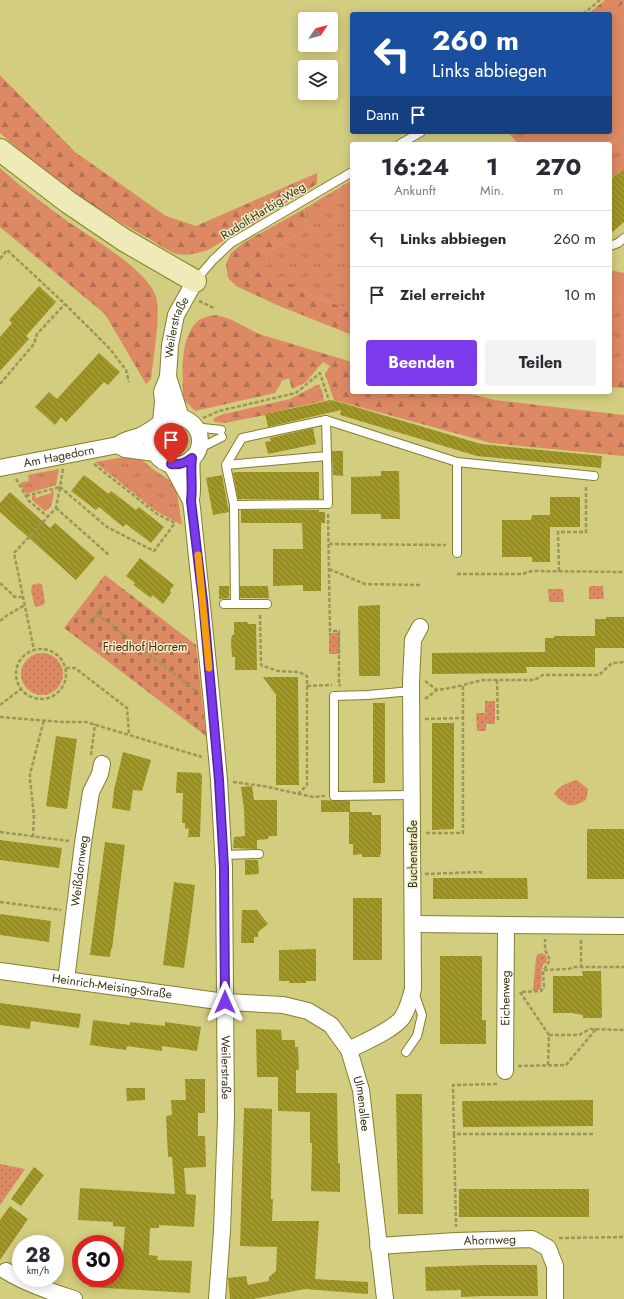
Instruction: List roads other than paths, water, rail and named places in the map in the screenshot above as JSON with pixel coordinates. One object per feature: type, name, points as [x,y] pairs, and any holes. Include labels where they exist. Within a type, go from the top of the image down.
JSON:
[{"type":"main road","points":[[0,150],[68,202],[124,240],[195,281]]},
{"type":"street","name":"Weilerstraße","points":[[160,424],[163,402],[162,392],[168,377],[170,345],[176,315],[195,281]]},
{"type":"street","name":"Weilerstraße","points":[[168,377],[190,423]]},
{"type":"street","points":[[174,417],[190,423],[199,438],[195,453],[186,462],[179,465],[164,462],[155,453],[152,446],[154,431],[160,424],[174,417]]},
{"type":"street","name":"Am Hagedorn","points":[[4,467],[118,445],[124,440],[140,436],[160,424]]},
{"type":"street","name":"Am Hagedorn","points":[[118,445],[125,449],[155,453]]},
{"type":"street","name":"Weilerstraße","points":[[195,453],[190,468],[193,489],[191,501],[212,703],[224,855],[226,1118],[222,1223],[217,1299]]},
{"type":"street","name":"Weilerstraße","points":[[171,464],[191,501]]},
{"type":"street","name":"Buchenstraße","points":[[349,1050],[388,1030],[401,1020],[408,1006],[413,990],[414,924],[411,657],[413,640],[420,627]]},
{"type":"street","name":"Weißdornweg","points":[[66,980],[83,843],[91,792],[100,774],[102,764]]},
{"type":"street","points":[[414,924],[624,926]]},
{"type":"street","name":"Eichenweg","points":[[505,1068],[513,992],[506,925]]},
{"type":"street","name":"Heinrich-Meising-Straße","points":[[0,971],[225,1002]]},
{"type":"street","name":"Ulmenallee","points":[[225,1002],[283,1005],[308,1011],[331,1025],[349,1050],[361,1090],[385,1299]]},
{"type":"street","name":"Ahornweg","points":[[378,1246],[456,1241],[532,1239],[548,1248],[555,1266],[555,1299]]},
{"type":"street","points":[[6,1271],[14,1276],[54,1293],[74,1299]]},
{"type":"lane","points":[[404,142],[418,134]]},
{"type":"lane","name":"Rudolf-Harbig-Weg","points":[[195,281],[213,260],[231,243],[350,173]]},
{"type":"lane","points":[[612,245],[624,238]]},
{"type":"lane","points":[[234,505],[328,504],[326,456],[329,421]]},
{"type":"lane","points":[[235,604],[234,505],[226,465],[242,438],[329,421],[457,462],[590,475]]},
{"type":"lane","points":[[190,423],[222,434],[195,453]]},
{"type":"lane","points":[[226,465],[326,456]]},
{"type":"lane","points":[[457,462],[457,553]]},
{"type":"lane","points":[[224,604],[263,604]]},
{"type":"lane","points":[[411,691],[368,695],[334,696],[334,796],[413,795]]},
{"type":"lane","points":[[224,855],[258,854]]},
{"type":"lane","points":[[406,1052],[416,1036],[422,1015],[413,990]]},
{"type":"park label","name":"Friedhof Horrem","points":[[145,647]]}]
